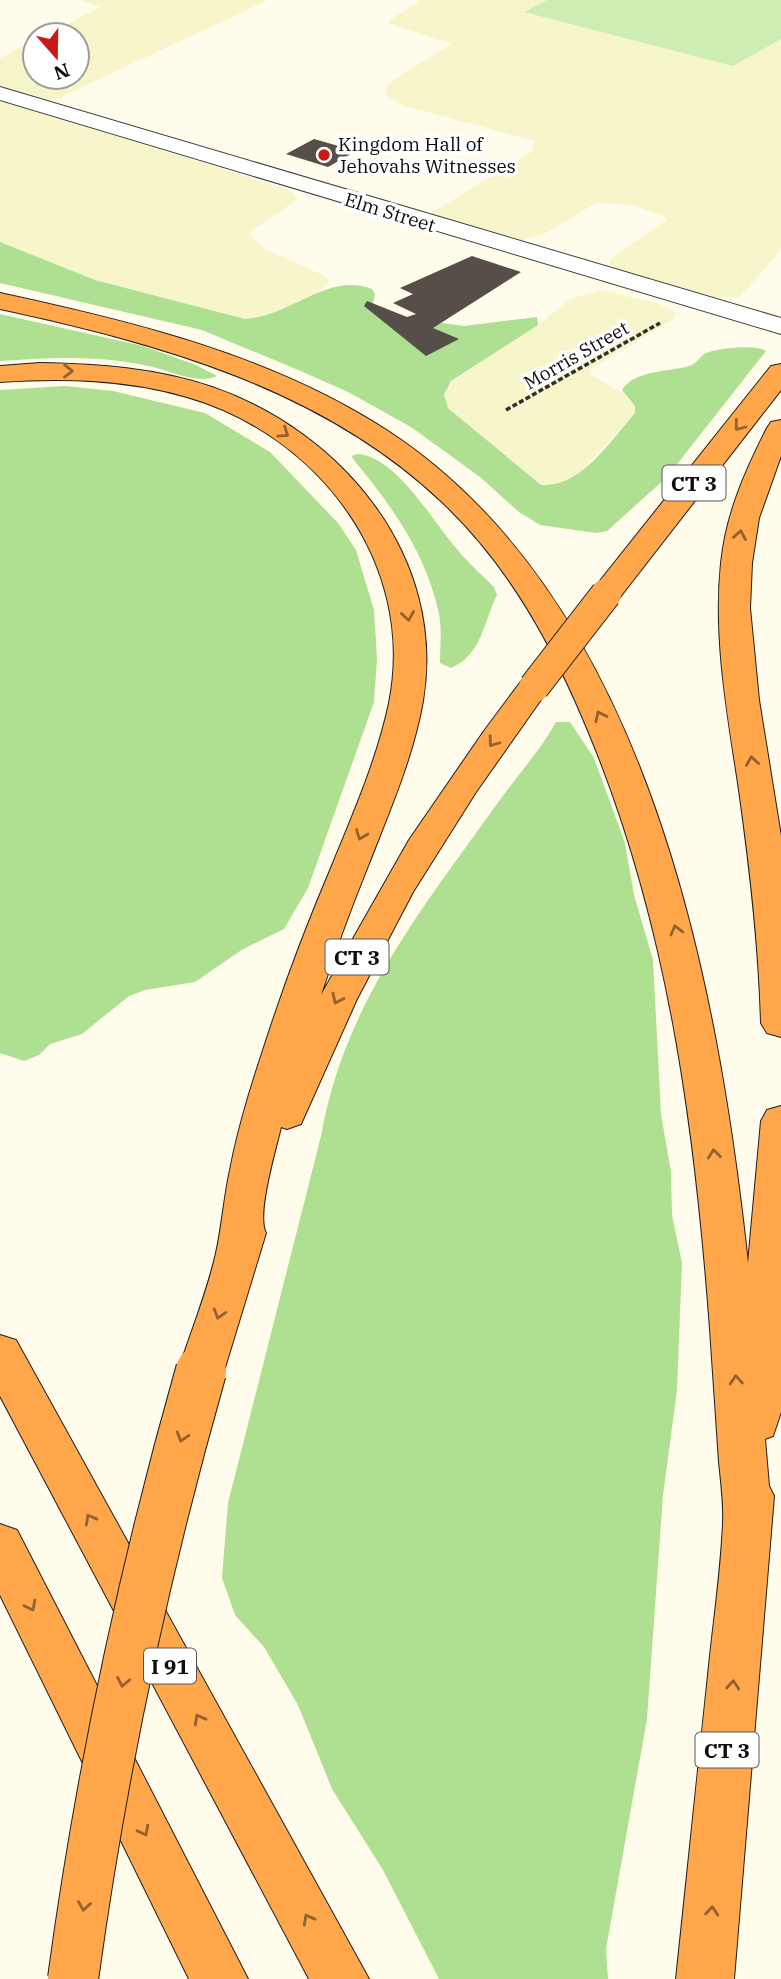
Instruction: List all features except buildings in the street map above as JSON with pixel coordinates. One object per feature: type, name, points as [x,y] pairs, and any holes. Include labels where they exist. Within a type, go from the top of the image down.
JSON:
[{"type":"highway","points":[[0,301],[91,320],[168,341],[265,377],[325,406],[388,445],[457,500],[502,546],[538,596],[575,664],[623,770],[657,866],[688,980],[715,1160],[748,1521]]},
{"type":"highway","points":[[0,374],[68,371],[130,376],[193,390],[251,413],[302,446],[347,490],[380,536],[401,584],[411,646],[403,712],[384,774],[279,1063],[251,1175],[237,1256]]},
{"type":"highway","name":"CT 3","points":[[73,1979],[124,1677],[162,1509],[237,1256],[298,1086],[361,950],[428,836],[534,687],[781,372]]},
{"type":"highway","name":"CT 3","points":[[781,428],[761,465],[744,512],[734,584],[736,660],[775,925],[781,1023]]},
{"type":"highway","points":[[759,803],[781,834]]},
{"type":"highway","name":"CT 3","points":[[705,1979],[774,1240],[781,1121]]},
{"type":"highway","name":"I 91","points":[[0,1353],[340,1979]]},
{"type":"highway","points":[[0,1545],[219,1979]]},
{"type":"street","name":"Elm Street","points":[[0,93],[781,326]]},
{"type":"path","name":"Morris Street","points":[[506,410],[660,323]]},
{"type":"green space","points":[[80,0],[268,0],[91,83],[91,21],[73,21],[100,7]]},
{"type":"green space","points":[[417,0],[781,0],[781,250],[740,297],[714,297],[625,275],[610,265],[611,259],[666,220],[663,215],[632,205],[596,203],[546,233],[517,242],[432,218],[431,213],[533,151],[534,141],[401,105],[385,94],[387,86],[397,78],[451,44],[389,24],[389,20],[419,2]]},
{"type":"green space","points":[[547,0],[781,0],[781,39],[733,66],[524,12]]},
{"type":"green space","points":[[21,47],[21,91],[74,91],[48,100],[0,88],[0,58]]},
{"type":"green space","points":[[0,100],[290,190],[298,199],[250,235],[265,249],[325,276],[329,282],[311,298],[293,307],[259,318],[245,319],[95,280],[0,242]]},
{"type":"green space","points":[[0,242],[95,280],[245,319],[279,311],[325,290],[356,285],[372,289],[375,294],[373,304],[407,318],[464,326],[537,317],[538,325],[451,381],[444,394],[448,408],[541,485],[569,479],[594,461],[605,449],[635,413],[635,406],[622,390],[628,383],[643,375],[689,366],[706,353],[746,347],[766,351],[667,477],[607,531],[596,533],[540,525],[519,512],[480,477],[411,427],[348,392],[296,369],[202,330],[0,283]]},
{"type":"green space","points":[[601,290],[660,304],[676,313],[674,319],[593,368],[590,374],[624,394],[635,406],[635,413],[575,478],[557,487],[541,485],[448,407],[444,394],[446,387],[498,349],[538,325],[570,299]]},
{"type":"green space","points":[[0,314],[143,346],[196,365],[217,376],[193,378],[134,363],[96,359],[0,361]]},
{"type":"green space","points":[[65,386],[113,391],[205,413],[270,452],[338,523],[356,550],[374,610],[377,659],[374,702],[308,888],[284,929],[243,949],[195,982],[145,990],[129,996],[82,1034],[50,1044],[39,1055],[24,1061],[0,1053],[0,390]]},
{"type":"green space","points":[[356,454],[371,457],[399,477],[460,553],[494,587],[497,595],[476,646],[469,655],[451,668],[440,663],[439,614],[426,571],[406,531],[353,459],[352,456]]},
{"type":"green space","points":[[556,722],[570,722],[594,758],[625,843],[634,895],[653,960],[661,1114],[671,1172],[672,1215],[682,1263],[677,1390],[663,1495],[647,1719],[606,1949],[608,1979],[439,1979],[383,1870],[332,1789],[298,1705],[264,1647],[235,1615],[222,1578],[228,1503],[332,1088],[348,1044],[367,1001],[414,921]]},
{"type":"place","name":"Kingdom Hall of Jehovahs Witnesses","points":[[324,155]]}]
